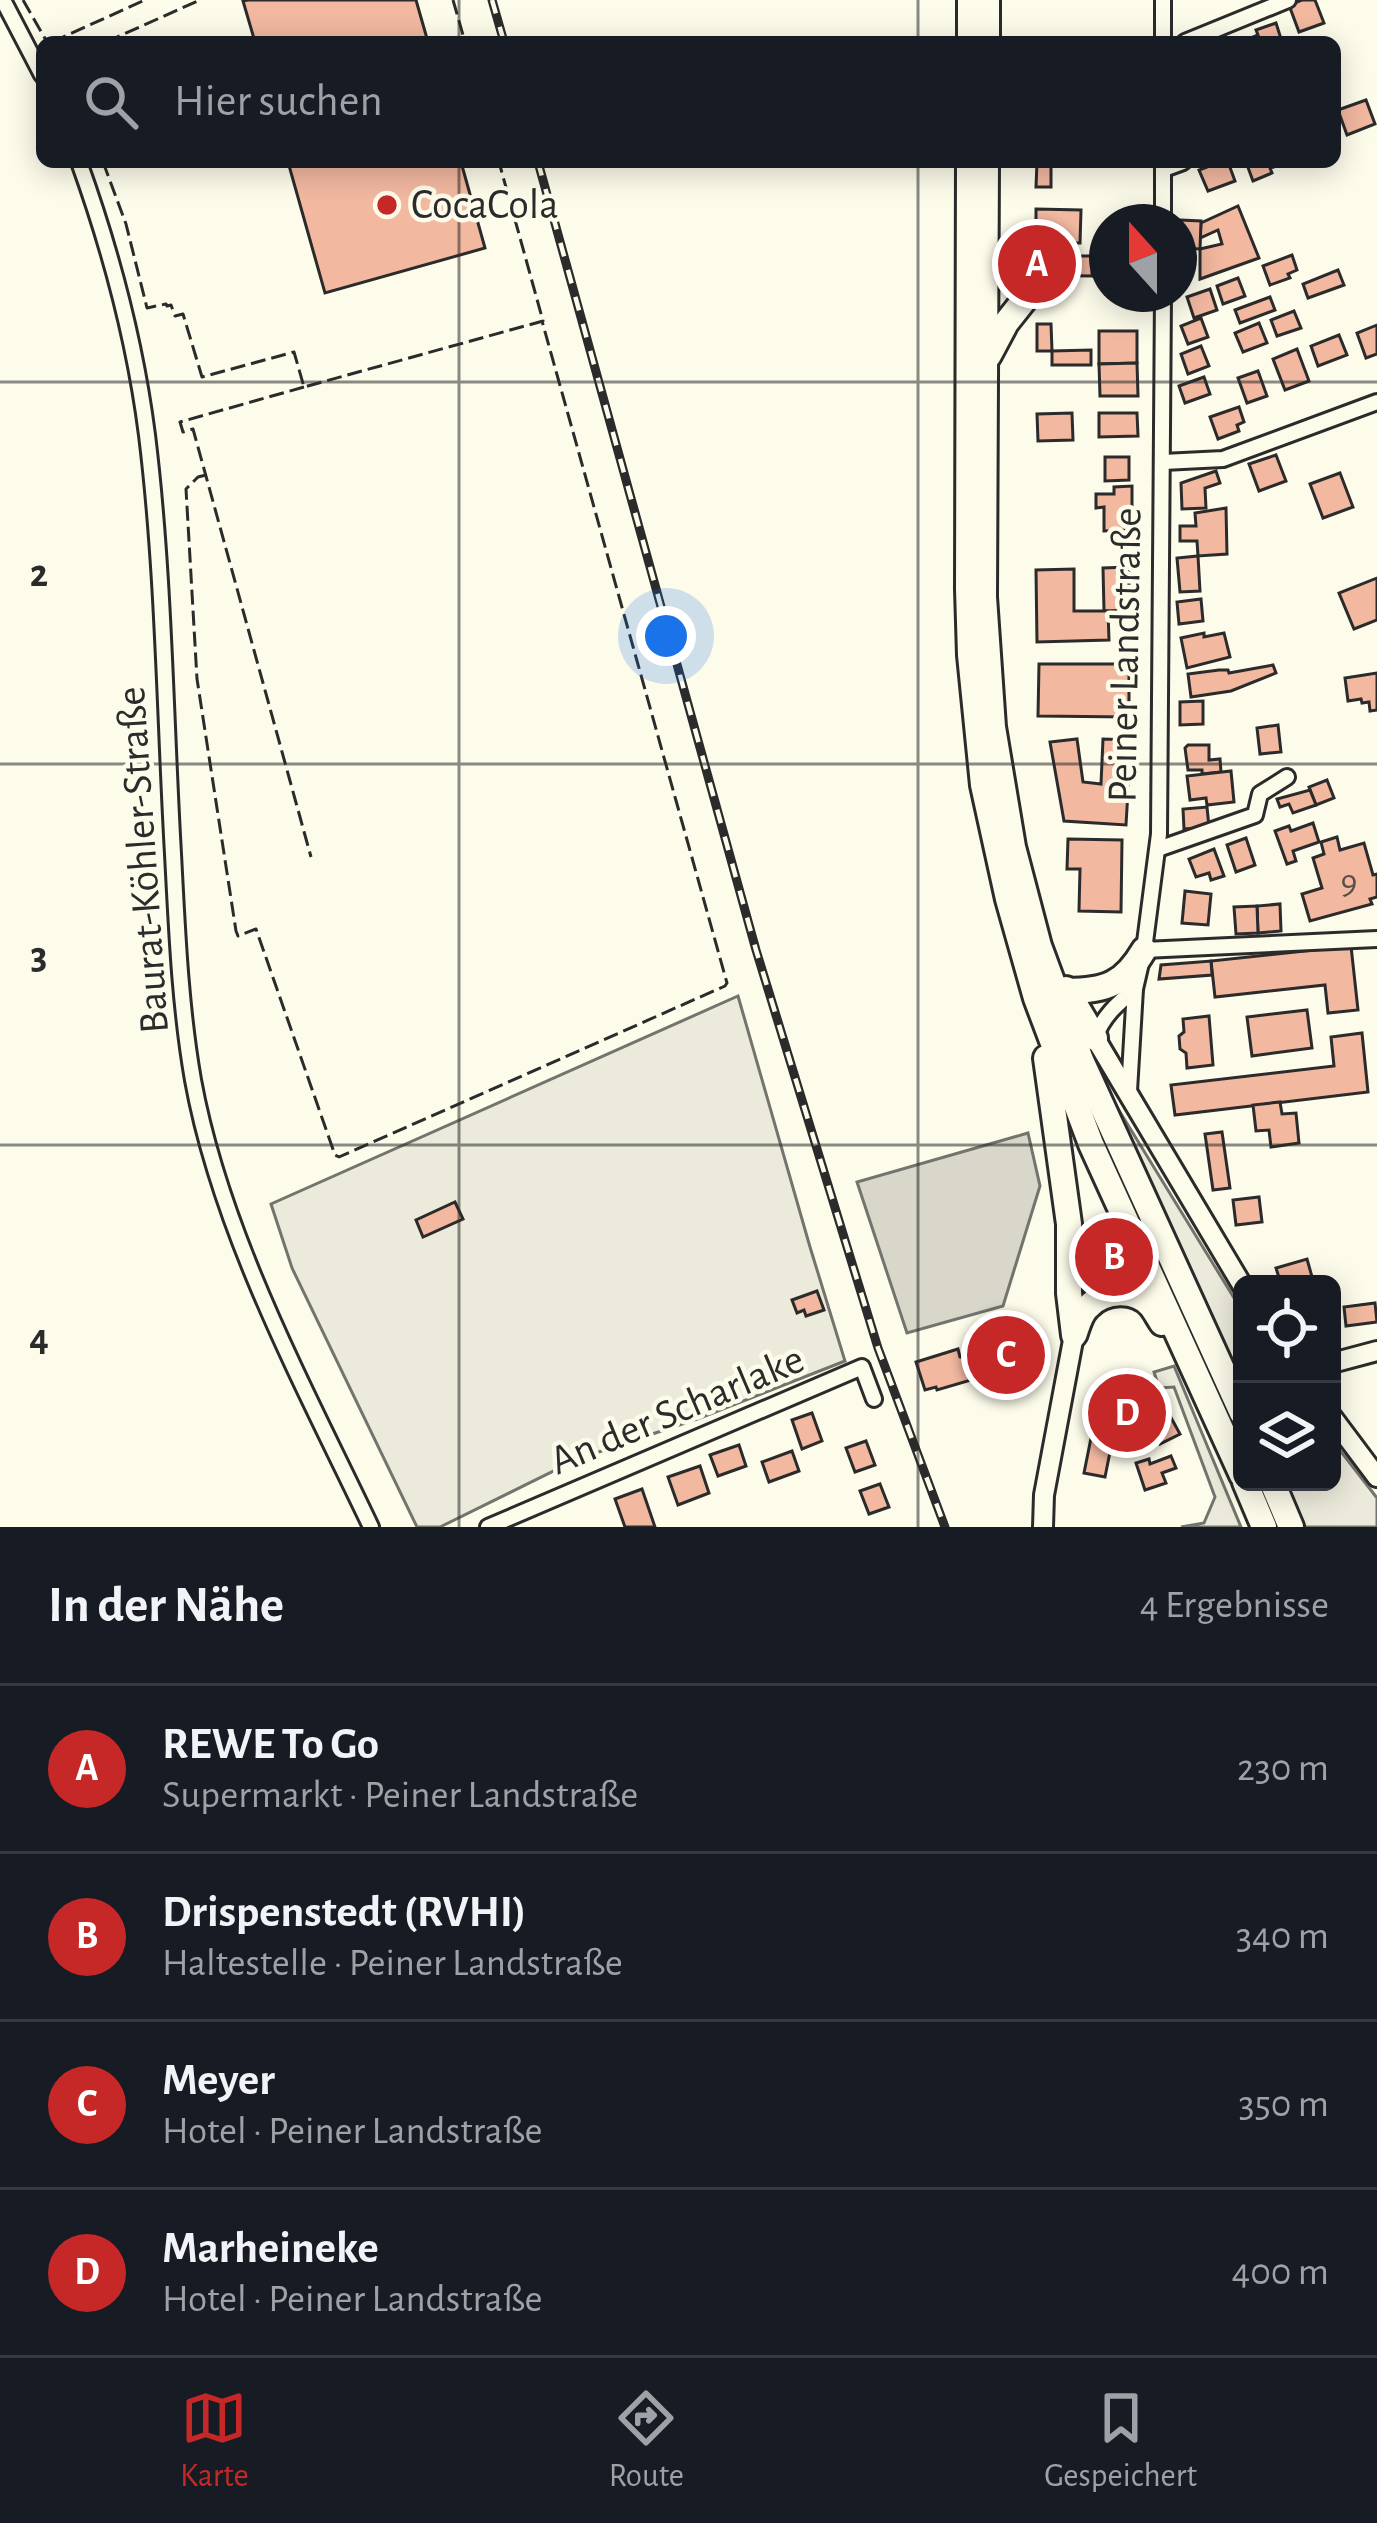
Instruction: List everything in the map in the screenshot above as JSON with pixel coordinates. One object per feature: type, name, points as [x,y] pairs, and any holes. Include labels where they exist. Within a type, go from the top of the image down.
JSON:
[{"type":"highway","points":[[970,0],[970,36]]},
{"type":"highway","points":[[987,0],[987,36]]},
{"type":"highway","points":[[969,168],[970,655],[983,785],[1036,998],[1091,1144],[1199,1347],[1233,1399]]},
{"type":"highway","points":[[986,168],[984,597],[987,669],[1013,847],[1056,998],[1199,1347],[1233,1446]]},
{"type":"highway","points":[[985,199],[1006,227]]},
{"type":"highway","points":[[985,363],[1006,322],[1025,299]]},
{"type":"highway","points":[[1032,921],[1095,1038]]},
{"type":"highway","points":[[1067,991],[1107,986],[1124,978],[1144,950]]},
{"type":"highway","points":[[1036,998],[1069,1224],[1074,1335]]},
{"type":"highway","points":[[1074,1335],[1084,1310],[1100,1298],[1133,1294],[1149,1303],[1166,1329],[1199,1347]]},
{"type":"highway","points":[[1249,1491],[1264,1527]]},
{"type":"highway","points":[[1275,1491],[1291,1527]]},
{"type":"street","points":[[3,0],[36,63]]},
{"type":"street","points":[[1163,0],[1163,36]]},
{"type":"street","points":[[1200,36],[1288,0]]},
{"type":"street","name":"Baurat-Köhler-Straße","points":[[81,168],[116,272],[147,436],[181,997],[205,1136],[239,1240],[371,1527]]},
{"type":"street","points":[[1163,168],[1163,204]]},
{"type":"street","name":"Peiner Landstraße","points":[[1129,1096],[1135,989],[1158,849],[1163,312]]},
{"type":"street","name":"Peiner Landstraße","points":[[1163,462],[1223,459],[1377,402]]},
{"type":"street","name":"Peiner Landstraße","points":[[1158,849],[1255,815],[1261,794],[1287,777]]},
{"type":"street","points":[[1144,950],[1377,939]]},
{"type":"street","name":"Peiner Landstraße","points":[[1095,1038],[1111,1010],[1135,989]]},
{"type":"street","points":[[1095,1038],[1236,1275]]},
{"type":"street","points":[[1043,1527],[1044,1495],[1074,1335]]},
{"type":"street","points":[[1341,1361],[1377,1351]]},
{"type":"street","name":"An der Scharlake","points":[[488,1527],[862,1367],[874,1399]]},
{"type":"street","points":[[1341,1429],[1377,1477]]},
{"type":"shaded area","points":[[738,996],[845,1361],[578,1459],[440,1527],[417,1527],[292,1268],[271,1204]]},
{"type":"shaded area","points":[[1101,1081],[1233,1296],[1233,1367]]},
{"type":"shaded area","points":[[1028,1133],[1040,1186],[1003,1306],[907,1333],[857,1182]]},
{"type":"shaded area","points":[[1174,1366],[1241,1527],[1181,1527],[1204,1523],[1215,1497],[1174,1387],[1159,1388],[1154,1372]]},
{"type":"shaded area","points":[[1341,1452],[1377,1498],[1377,1527],[1305,1527],[1289,1491],[1341,1491]]},
{"type":"building","points":[[416,0],[426,36],[253,36],[243,1]]},
{"type":"building","points":[[1315,0],[1324,23],[1299,32],[1289,5]]},
{"type":"building","points":[[1276,23],[1280,36],[1256,36],[1256,30]]},
{"type":"building","points":[[1366,100],[1375,124],[1347,135],[1341,109]]},
{"type":"building","name":"CocaCola","points":[[290,168],[463,168],[485,248],[325,293]]},
{"type":"building","points":[[1037,168],[1051,168],[1051,187],[1036,187]]},
{"type":"building","points":[[1230,168],[1235,181],[1208,191],[1199,170]]},
{"type":"building","points":[[1248,168],[1270,168],[1272,173],[1253,181]]},
{"type":"building","points":[[1238,206],[1259,258],[1200,279],[1200,249],[1222,244],[1218,230],[1200,238],[1201,223]]},
{"type":"building","points":[[1036,209],[1081,210],[1080,243],[1036,243]]},
{"type":"building","points":[[1197,221],[1201,221],[1197,249]]},
{"type":"building","points":[[1036,243],[1069,243],[1069,256],[1089,256],[1089,276],[1015,275],[1015,255],[1035,255]]},
{"type":"building","points":[[1292,255],[1297,270],[1270,285],[1263,266]]},
{"type":"building","points":[[1338,270],[1344,285],[1308,298],[1303,284]]},
{"type":"building","points":[[1238,278],[1245,296],[1223,304],[1217,286]]},
{"type":"building","points":[[1210,289],[1217,310],[1194,318],[1197,294]]},
{"type":"building","points":[[1270,297],[1275,310],[1240,323],[1235,310]]},
{"type":"building","points":[[1294,311],[1301,328],[1277,336],[1271,320]]},
{"type":"building","points":[[1201,318],[1208,337],[1188,344],[1181,326]]},
{"type":"building","points":[[1259,323],[1267,343],[1243,352],[1235,333]]},
{"type":"building","points":[[1037,324],[1051,324],[1052,351],[1037,351]]},
{"type":"building","points":[[1377,325],[1377,354],[1366,358],[1357,333]]},
{"type":"building","points":[[1099,331],[1137,331],[1137,363],[1099,364]]},
{"type":"building","points":[[1339,335],[1347,355],[1318,366],[1311,346]]},
{"type":"building","points":[[1201,346],[1209,366],[1188,374],[1181,354]]},
{"type":"building","points":[[1297,349],[1309,381],[1285,390],[1273,359]]},
{"type":"building","points":[[1091,350],[1091,365],[1052,365],[1052,351]]},
{"type":"building","points":[[1137,363],[1138,396],[1100,396],[1099,364]]},
{"type":"building","points":[[1258,371],[1267,396],[1247,403],[1238,378]]},
{"type":"building","points":[[1204,377],[1210,394],[1185,403],[1179,386]]},
{"type":"building","points":[[1239,407],[1244,422],[1237,425],[1239,431],[1218,439],[1210,417]]},
{"type":"building","points":[[1072,413],[1073,440],[1038,441],[1037,414]]},
{"type":"building","points":[[1099,413],[1137,413],[1138,436],[1099,437]]},
{"type":"building","points":[[1276,455],[1286,481],[1259,491],[1249,464]]},
{"type":"building","points":[[1105,457],[1129,457],[1129,480],[1105,481]]},
{"type":"building","points":[[1216,471],[1220,483],[1205,488],[1206,508],[1182,509],[1181,483]]},
{"type":"building","points":[[1340,473],[1353,507],[1323,518],[1310,484]]},
{"type":"building","points":[[1132,486],[1132,530],[1104,531],[1104,507],[1096,508],[1096,494],[1114,494],[1114,487]]},
{"type":"building","points":[[1226,508],[1227,554],[1198,556],[1197,541],[1180,541],[1180,526],[1196,526],[1195,513]]},
{"type":"building","points":[[1198,556],[1200,591],[1180,592],[1177,558]]},
{"type":"building","points":[[1129,567],[1129,610],[1104,611],[1103,568]]},
{"type":"building","points":[[1074,569],[1074,611],[1108,611],[1109,640],[1037,642],[1036,570]]},
{"type":"building","points":[[1377,578],[1377,620],[1354,629],[1339,593]]},
{"type":"building","points":[[1201,599],[1203,621],[1179,624],[1177,602]]},
{"type":"building","points":[[1204,633],[1204,637],[1224,633],[1230,657],[1187,668],[1181,638]]},
{"type":"building","points":[[1039,664],[1129,664],[1129,717],[1038,716]]},
{"type":"building","points":[[1273,665],[1276,673],[1231,691],[1191,697],[1188,674]]},
{"type":"building","points":[[1377,673],[1377,710],[1370,711],[1369,702],[1361,699],[1348,701],[1345,678]]},
{"type":"building","points":[[1203,701],[1203,724],[1180,725],[1180,702]]},
{"type":"building","points":[[1278,725],[1281,752],[1260,754],[1257,728]]},
{"type":"building","points":[[1077,739],[1083,782],[1101,784],[1103,739],[1131,740],[1126,825],[1064,821],[1050,742]]},
{"type":"building","points":[[1188,745],[1209,745],[1209,760],[1220,759],[1221,772],[1188,770]]},
{"type":"building","points":[[1231,771],[1234,802],[1207,805],[1206,798],[1190,800],[1187,776]]},
{"type":"building","points":[[1327,780],[1334,798],[1316,805],[1309,787]]},
{"type":"building","points":[[1310,790],[1316,805],[1293,813],[1289,804],[1280,807],[1277,799]]},
{"type":"building","points":[[1207,807],[1209,827],[1184,829],[1183,809]]},
{"type":"building","points":[[1313,823],[1319,842],[1293,851],[1296,861],[1287,864],[1275,831]]},
{"type":"building","points":[[1337,837],[1340,850],[1364,843],[1373,875],[1377,874],[1377,897],[1370,899],[1372,904],[1310,921],[1302,894],[1322,888],[1313,858],[1324,854],[1321,842]]},
{"type":"building","points":[[1246,838],[1255,865],[1236,872],[1227,845]]},
{"type":"building","points":[[1068,839],[1122,840],[1121,912],[1079,911],[1080,869],[1067,869]]},
{"type":"building","points":[[1214,849],[1224,876],[1196,877],[1189,859]]},
{"type":"building","points":[[1185,891],[1211,894],[1208,925],[1182,923]]},
{"type":"building","points":[[1280,904],[1281,931],[1258,933],[1257,906]]},
{"type":"building","points":[[1257,906],[1258,933],[1236,934],[1234,907]]},
{"type":"building","points":[[1351,946],[1358,1010],[1328,1013],[1325,985],[1215,997],[1211,961]]},
{"type":"building","points":[[1211,961],[1212,975],[1159,979],[1161,965]]},
{"type":"building","points":[[1307,1010],[1312,1048],[1252,1056],[1247,1017]]},
{"type":"building","points":[[1209,1016],[1213,1065],[1187,1068],[1186,1053],[1180,1049],[1183,1019]]},
{"type":"building","points":[[1362,1033],[1368,1092],[1175,1115],[1171,1085],[1334,1066],[1331,1037]]},
{"type":"building","points":[[1280,1102],[1282,1114],[1296,1113],[1299,1143],[1271,1147],[1269,1130],[1256,1131],[1253,1105]]},
{"type":"building","points":[[1222,1132],[1230,1188],[1213,1190],[1205,1134]]},
{"type":"building","points":[[1259,1197],[1262,1222],[1236,1225],[1233,1200]]},
{"type":"building","points":[[455,1202],[463,1219],[423,1237],[416,1220]]},
{"type":"building","points":[[1307,1259],[1311,1275],[1278,1275],[1276,1268]]},
{"type":"building","points":[[817,1291],[824,1310],[806,1316],[804,1310],[797,1313],[792,1300]]},
{"type":"building","points":[[1375,1303],[1377,1322],[1346,1326],[1344,1307]]},
{"type":"building","points":[[1010,1330],[1028,1339],[1022,1383],[981,1377],[925,1390],[916,1362],[958,1349],[960,1357],[984,1361],[988,1333]]},
{"type":"building","points":[[1138,1403],[1142,1439],[1129,1441],[1129,1435],[1119,1433],[1116,1406]]},
{"type":"building","points":[[812,1413],[822,1441],[802,1449],[792,1420]]},
{"type":"building","points":[[1169,1414],[1180,1434],[1160,1444],[1149,1424]]},
{"type":"building","points":[[1094,1423],[1115,1427],[1105,1477],[1084,1473]]},
{"type":"building","points":[[866,1441],[875,1465],[855,1472],[846,1448]]},
{"type":"building","points":[[739,1445],[746,1466],[718,1476],[710,1455]]},
{"type":"building","points":[[792,1451],[799,1471],[769,1482],[762,1462]]},
{"type":"building","points":[[1171,1456],[1176,1468],[1162,1473],[1166,1483],[1145,1490],[1136,1463],[1149,1459],[1150,1464]]},
{"type":"building","points":[[700,1466],[709,1493],[678,1505],[668,1477]]},
{"type":"building","points":[[880,1484],[889,1507],[869,1514],[860,1491]]},
{"type":"building","points":[[642,1489],[655,1527],[625,1527],[615,1499]]},
{"type":"railway","points":[[492,0],[502,36]]},
{"type":"railway","points":[[540,168],[756,950],[878,1348],[945,1527]]},
{"type":"fence","points":[[23,0],[44,36]]},
{"type":"fence","points":[[65,36],[145,0]]},
{"type":"fence","points":[[119,36],[200,0]]},
{"type":"fence","points":[[453,0],[463,36]]},
{"type":"fence","points":[[105,168],[126,224],[147,308],[166,304],[175,316],[183,314],[202,377],[294,352],[304,387],[543,321],[501,168]]},
{"type":"fence","points":[[206,475],[186,489],[197,679],[236,931],[238,936],[256,929],[339,1157],[727,983],[542,321]]},
{"type":"fence","points":[[304,387],[180,422],[183,432],[193,429],[311,857]]},
{"type":"place","name":"CocaCola","points":[[387,205]]},
{"type":"place","name":"REWE To Go","points":[[1037,264]]},
{"type":"place","name":"Drispenstedt (RVHI)","points":[[1114,1257]]},
{"type":"place","name":"Meyer","points":[[1006,1355]]},
{"type":"place","name":"Marheineke","points":[[1127,1413]]}]
